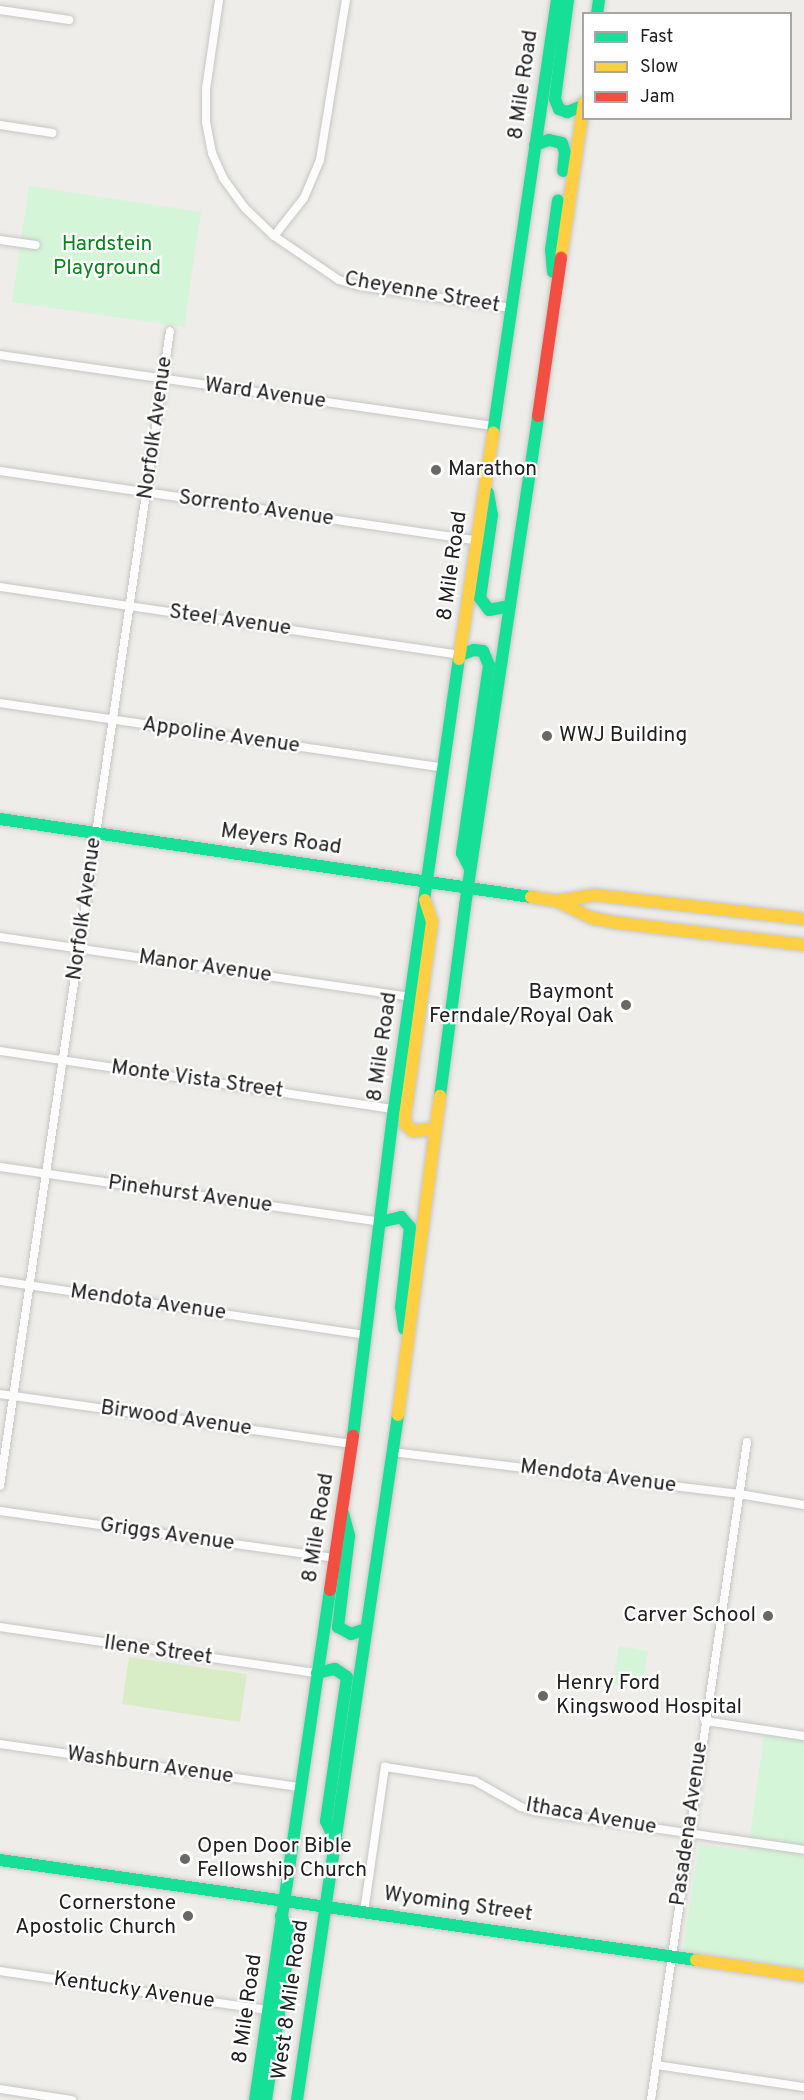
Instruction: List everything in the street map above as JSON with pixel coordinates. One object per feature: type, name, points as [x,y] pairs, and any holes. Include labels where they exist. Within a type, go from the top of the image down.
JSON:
[{"type":"main road","name":"8 Mile Road","points":[[255,2100],[351,1444],[424,897],[556,0]]},
{"type":"main road","points":[[568,0],[555,99],[559,109],[567,112],[582,104]]},
{"type":"main road","points":[[325,1906],[407,1347],[434,1129],[468,888],[582,111]]},
{"type":"main road","points":[[535,146],[555,140],[565,148],[551,250],[555,293]]},
{"type":"main road","points":[[486,481],[492,514],[480,598],[482,604],[489,610],[510,606]]},
{"type":"main road","points":[[460,655],[471,650],[483,651],[489,665],[462,853],[471,869]]},
{"type":"main road","name":"Meyers Road","points":[[0,819],[427,880],[557,901],[594,895],[804,919]]},
{"type":"main road","points":[[424,897],[432,922],[405,1116],[406,1125],[413,1131],[434,1129]]},
{"type":"main road","name":"Meyers Road","points":[[557,901],[592,918],[618,923],[804,945]]},
{"type":"main road","points":[[380,1222],[401,1217],[410,1227],[401,1306],[407,1347]]},
{"type":"main road","points":[[342,1507],[349,1536],[338,1627],[351,1634],[366,1629]]},
{"type":"main road","points":[[317,1673],[335,1669],[347,1677],[326,1821],[334,1839]]},
{"type":"main road","name":"Wyoming Street","points":[[0,1860],[804,1976]]},
{"type":"main road","name":"West 8 Mile Road","points":[[297,2100],[325,1906]]},
{"type":"main road","points":[[266,2100],[291,1932],[281,1916]]},
{"type":"street","name":"Cheyenne Street","points":[[219,0],[205,103],[209,141],[215,160],[233,194],[274,236],[332,277],[353,285],[511,308]]},
{"type":"street","points":[[274,236],[304,198],[320,160],[346,0]]},
{"type":"street","points":[[0,10],[69,20]]},
{"type":"street","points":[[0,125],[52,133]]},
{"type":"street","points":[[0,240],[36,245]]},
{"type":"street","name":"Norfolk Avenue","points":[[0,1486],[170,331]]},
{"type":"street","name":"Ward Avenue","points":[[0,355],[494,426]]},
{"type":"street","name":"Sorrento Avenue","points":[[0,471],[477,541]]},
{"type":"street","name":"Steel Avenue","points":[[0,587],[460,655]]},
{"type":"street","name":"Appoline Avenue","points":[[0,703],[443,768]]},
{"type":"street","name":"Manor Avenue","points":[[0,937],[410,997]]},
{"type":"street","name":"Monte Vista Street","points":[[0,1051],[394,1110]]},
{"type":"street","name":"Pinehurst Avenue","points":[[0,1167],[380,1222]]},
{"type":"street","name":"Mendota Avenue","points":[[0,1281],[366,1335]]},
{"type":"street","name":"Birwood Avenue","points":[[0,1394],[351,1444]]},
{"type":"street","name":"Pasadena Avenue","points":[[651,2100],[670,1956],[747,1442]]},
{"type":"street","name":"Mendota Avenue","points":[[392,1452],[739,1494],[804,1505]]},
{"type":"street","name":"Griggs Avenue","points":[[0,1511],[334,1558]]},
{"type":"street","name":"Ilene Street","points":[[0,1628],[317,1673]]},
{"type":"street","points":[[705,1721],[804,1736]]},
{"type":"street","name":"Washburn Avenue","points":[[0,1744],[300,1787]]},
{"type":"street","name":"Ithaca Avenue","points":[[364,1911],[385,1767],[475,1781],[521,1807],[534,1811],[804,1850]]},
{"type":"street","name":"Kentucky Avenue","points":[[0,1971],[268,2010]]},
{"type":"street","points":[[656,2065],[804,2087]]},
{"type":"street","points":[[0,2089],[72,2100]]},
{"type":"green space","name":"Hardstein Playground","points":[[29,186],[201,212],[184,327],[12,302]]},
{"type":"green space","points":[[619,1646],[648,1651],[642,1689],[613,1684]]},
{"type":"green space","points":[[129,1657],[247,1674],[240,1722],[122,1704]]},
{"type":"green space","points":[[764,1735],[804,1740],[804,1969],[683,1950],[699,1844],[748,1851]]},
{"type":"traffic: fast","points":[[493,433],[557,0]]},
{"type":"traffic: fast","points":[[568,0],[555,99],[559,109],[567,112],[582,106]]},
{"type":"traffic: fast","points":[[597,12],[599,0]]},
{"type":"traffic: fast","points":[[535,145],[549,140],[562,143],[565,153],[563,171]]},
{"type":"traffic: fast","points":[[553,272],[551,250],[558,200]]},
{"type":"traffic: fast","points":[[440,1096],[465,906],[538,416]]},
{"type":"traffic: fast","points":[[488,493],[492,515],[480,598],[489,610],[510,606]]},
{"type":"traffic: fast","points":[[460,655],[474,650],[483,651],[489,665],[462,853],[470,869]]},
{"type":"traffic: fast","points":[[353,1436],[394,1109],[459,659]]},
{"type":"traffic: fast","points":[[0,819],[531,897]]},
{"type":"traffic: fast","points":[[380,1222],[401,1217],[410,1227],[401,1307],[404,1329]]},
{"type":"traffic: fast","points":[[297,2100],[398,1415]]},
{"type":"traffic: fast","points":[[343,1513],[349,1536],[338,1627],[351,1634],[366,1629]]},
{"type":"traffic: fast","points":[[255,2100],[330,1590]]},
{"type":"traffic: fast","points":[[317,1673],[335,1669],[347,1677],[326,1821],[334,1838]]},
{"type":"traffic: fast","points":[[0,1860],[696,1960]]},
{"type":"traffic: fast","points":[[266,2100],[291,1932],[281,1916]]},
{"type":"traffic: slow","points":[[561,258],[582,116]]},
{"type":"traffic: slow","points":[[459,659],[493,433]]},
{"type":"traffic: slow","points":[[557,901],[594,895],[804,919]]},
{"type":"traffic: slow","points":[[531,897],[557,901],[592,918],[618,923],[804,945]]},
{"type":"traffic: slow","points":[[425,900],[432,922],[405,1116],[406,1125],[413,1131],[434,1129]]},
{"type":"traffic: slow","points":[[398,1415],[440,1096]]},
{"type":"traffic: slow","points":[[696,1960],[804,1976]]},
{"type":"traffic: jam","points":[[538,416],[561,258]]},
{"type":"traffic: jam","points":[[330,1590],[353,1436]]},
{"type":"place","name":"Marathon","points":[[436,470]]},
{"type":"place","name":"WWJ Building","points":[[547,736]]},
{"type":"place","name":"Baymont Ferndale/Royal Oak","points":[[626,1005]]},
{"type":"place","name":"Carver School","points":[[768,1616]]},
{"type":"place","name":"Henry Ford Kingswood Hospital","points":[[543,1696]]},
{"type":"place","name":"Open Door Bible Fellowship Church","points":[[185,1859]]},
{"type":"place","name":"Cornerstone Apostolic Church","points":[[188,1916]]}]
